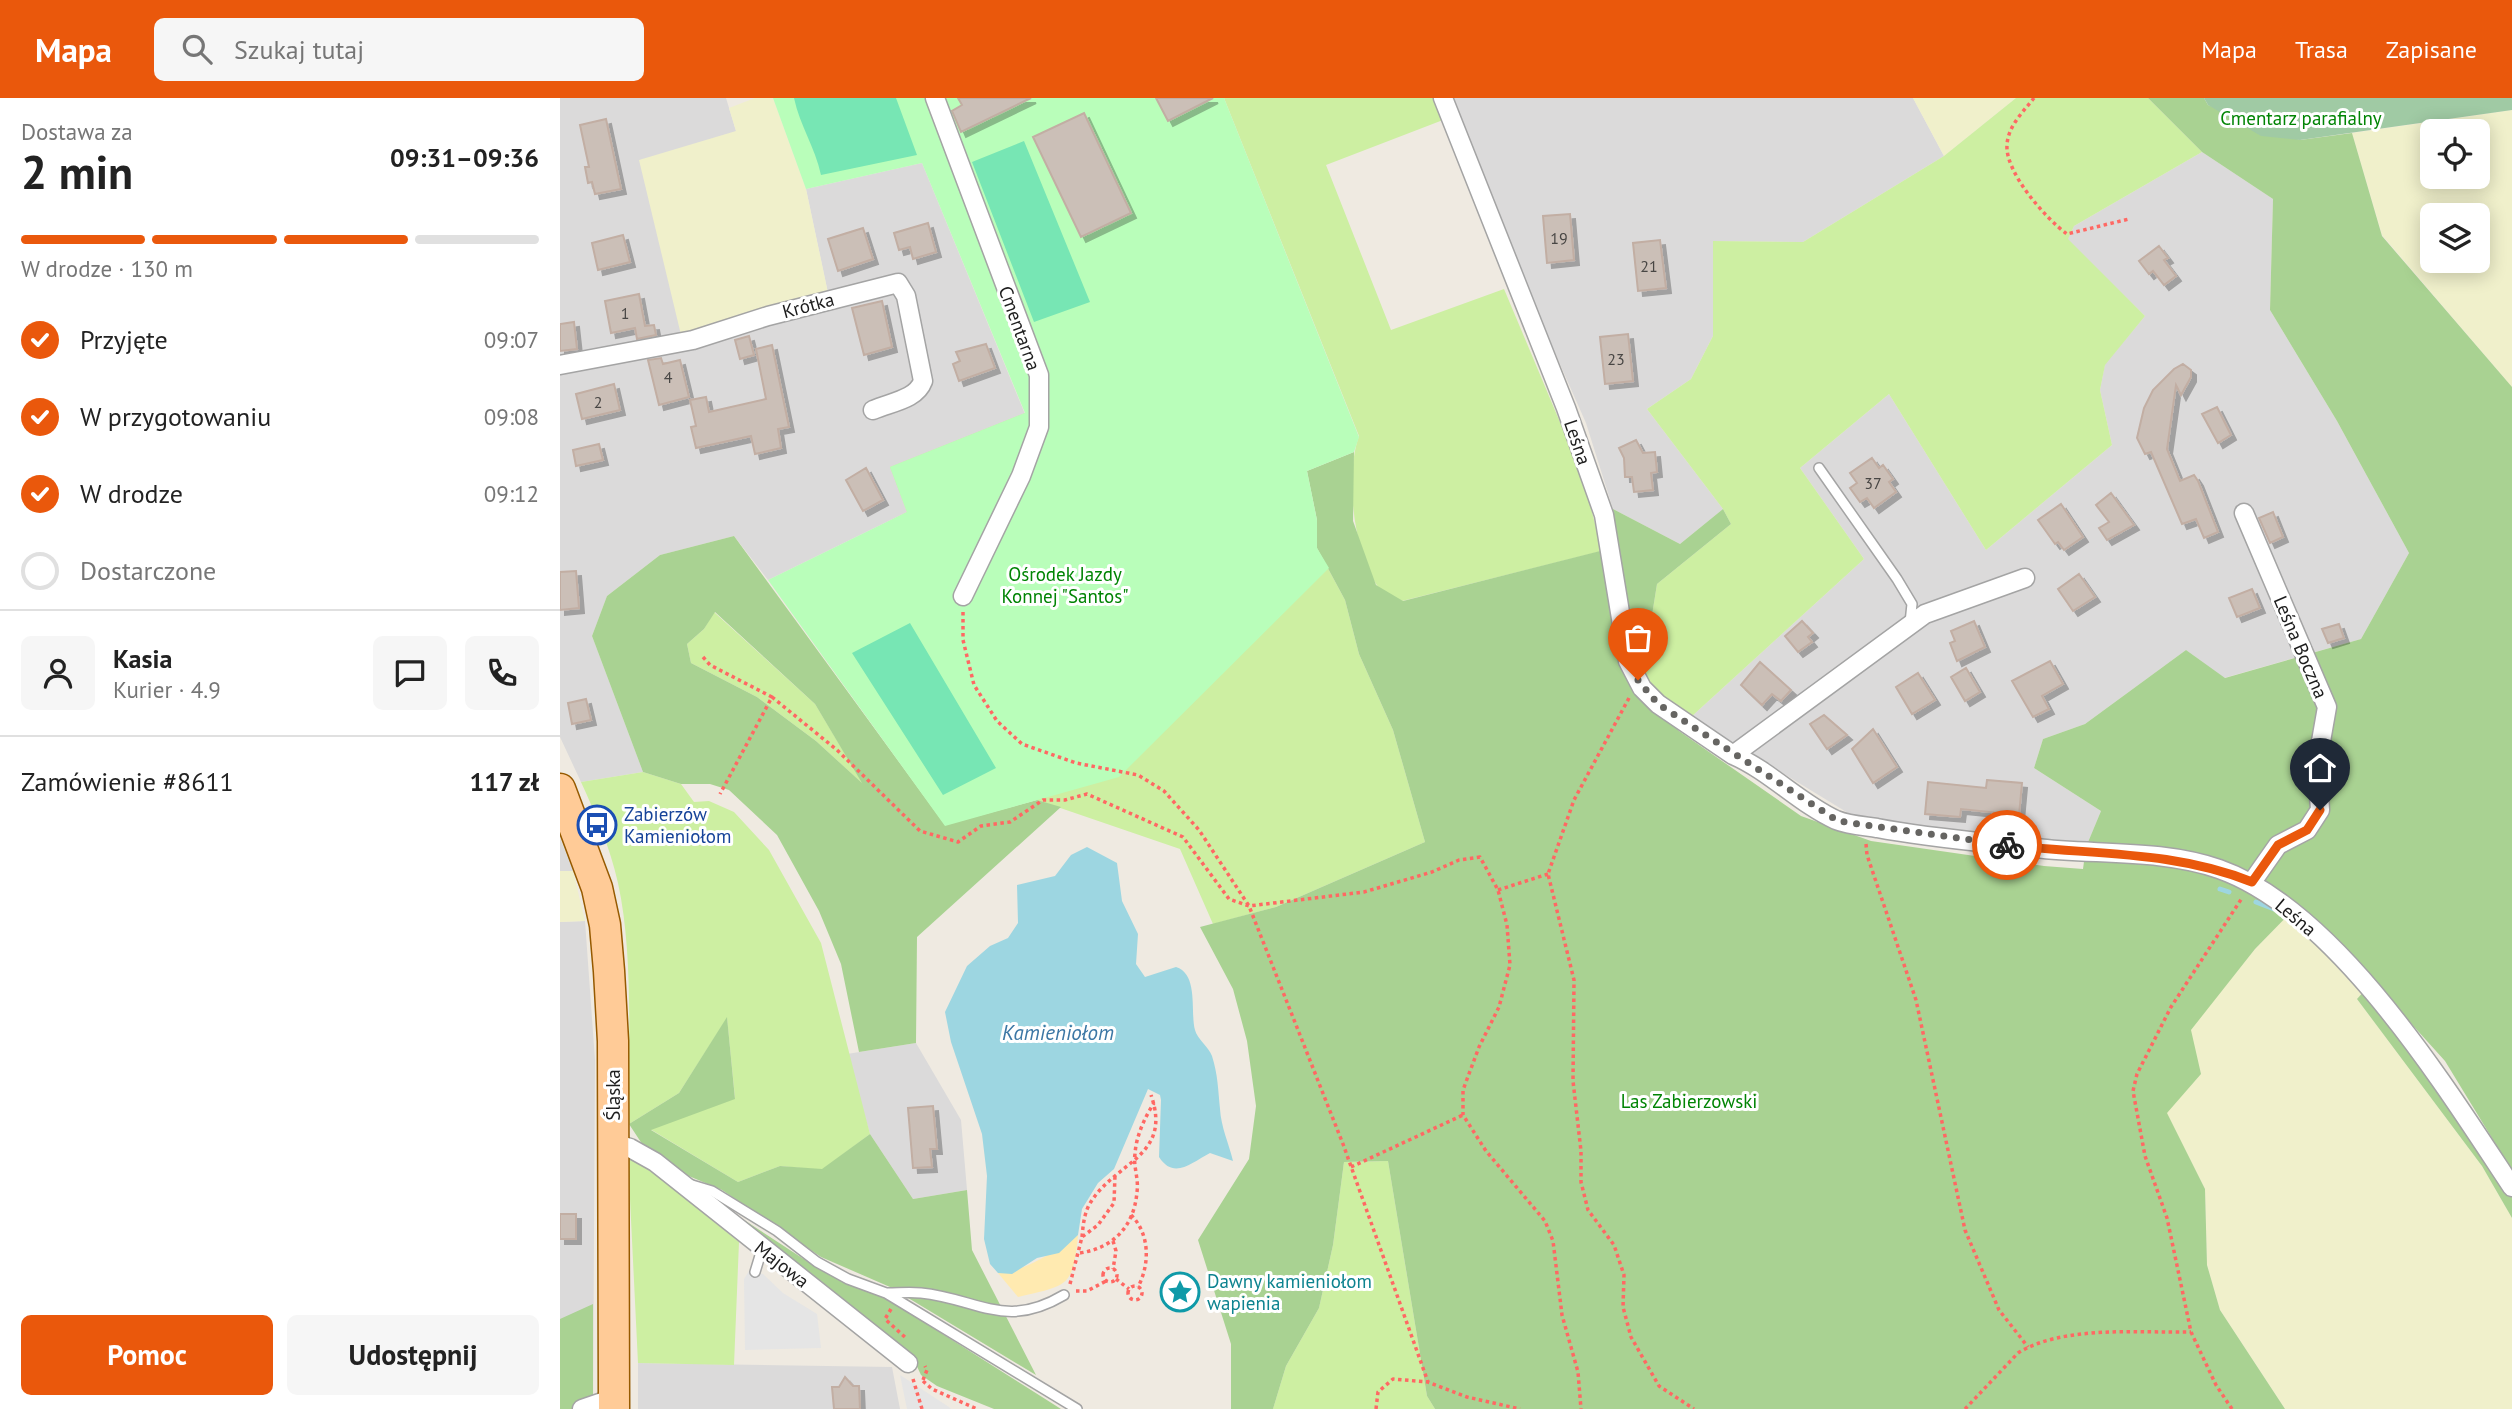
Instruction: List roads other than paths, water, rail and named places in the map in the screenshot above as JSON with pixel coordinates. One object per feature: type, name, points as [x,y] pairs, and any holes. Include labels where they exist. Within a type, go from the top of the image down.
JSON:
[{"type":"main road","name":"Śląska","points":[[560,789],[583,848],[605,925],[613,1041],[614,1404]]},
{"type":"street","name":"Cmentarna","points":[[935,98],[1039,375],[1039,427],[1021,476],[963,596]]},
{"type":"street","name":"Leśna","points":[[1443,98],[1566,408],[1604,515],[1628,662],[1638,680],[1658,704],[1838,821],[2068,852],[2164,858],[2217,868],[2252,882],[2306,922],[2370,988],[2431,1066],[2512,1187]]},
{"type":"street","name":"Krótka","points":[[560,365],[692,340],[768,316],[898,283],[906,296],[923,381],[919,391],[911,396],[873,410]]},
{"type":"street","name":"Leśna Boczna","points":[[2244,513],[2327,706],[2317,764],[2320,810],[2307,830],[2278,845],[2252,882]]},
{"type":"street","points":[[1733,755],[1925,614],[2025,578]]},
{"type":"street","name":"Majowa","points":[[613,1143],[646,1157],[908,1363]]},
{"type":"street","points":[[582,1409],[614,1404]]},
{"type":"lane","points":[[1819,468],[1907,595],[1912,604],[1910,625]]},
{"type":"lane","points":[[677,1181],[712,1191],[777,1231],[817,1262],[848,1279],[886,1293],[1077,1409]]},
{"type":"lane","points":[[755,1272],[762,1249]]},
{"type":"lane","points":[[886,1293],[922,1293],[996,1311],[1022,1312],[1042,1308],[1064,1295]]},
{"type":"water","name":"Kamieniołom","points":[[1087,847],[1117,863],[1122,901],[1138,934],[1136,964],[1145,977],[1176,967],[1188,977],[1195,1030],[1212,1056],[1222,1122],[1233,1161],[1210,1153],[1183,1167],[1165,1164],[1159,1157],[1160,1095],[1148,1089],[1114,1169],[1098,1183],[1082,1209],[1078,1235],[1059,1253],[1037,1258],[1012,1274],[998,1273],[990,1264],[984,1239],[987,1176],[982,1134],[951,1042],[945,1012],[967,966],[990,946],[1008,938],[1018,923],[1017,885],[1055,876],[1071,855]]},
{"type":"waterway","points":[[2220,889],[2229,892]]},
{"type":"waterway","points":[[2256,902],[2274,909]]},
{"type":"place","name":"Zabierzów Kamieniołom","points":[[597,825]]},
{"type":"place","name":"Dawny kamieniołom wapienia","points":[[1180,1292]]},
{"type":"park label","name":"Cmentarz parafialny","points":[[2301,118]]},
{"type":"park label","name":"Ośrodek Jazdy Konnej \"Santos\"","points":[[1065,585]]},
{"type":"park label","name":"Las Zabierzowski","points":[[1689,1101]]}]
